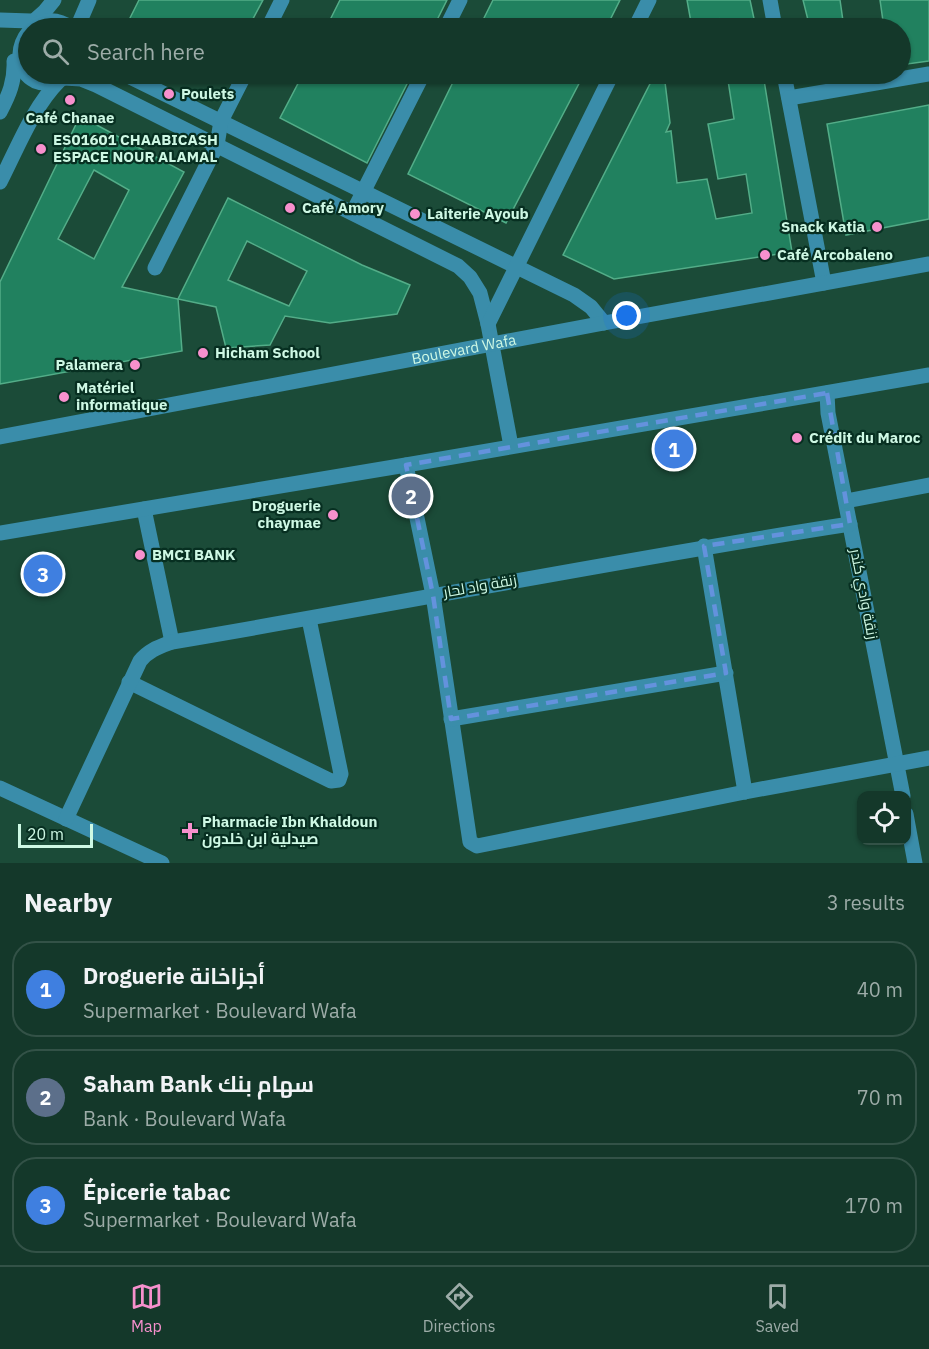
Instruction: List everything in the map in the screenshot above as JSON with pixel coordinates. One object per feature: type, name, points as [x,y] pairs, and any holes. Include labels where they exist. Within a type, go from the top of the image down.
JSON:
[{"type":"street","points":[[35,18],[54,0]]},
{"type":"street","points":[[81,18],[89,0]]},
{"type":"street","points":[[272,18],[282,0]]},
{"type":"street","points":[[451,18],[460,0]]},
{"type":"street","points":[[640,18],[649,0]]},
{"type":"street","points":[[770,0],[773,18]]},
{"type":"street","points":[[0,20],[18,20]]},
{"type":"street","points":[[0,112],[11,90],[15,75],[13,45],[18,32]]},
{"type":"street","points":[[4,42],[18,65]]},
{"type":"street","points":[[911,77],[929,74]]},
{"type":"street","points":[[0,182],[48,91],[56,84]]},
{"type":"street","points":[[94,84],[458,266],[470,277],[480,293],[489,324],[511,446]]},
{"type":"street","points":[[145,84],[574,295],[591,308],[604,323]]},
{"type":"street","points":[[154,268],[217,145],[221,121],[240,84]]},
{"type":"street","points":[[353,213],[418,84]]},
{"type":"street","points":[[489,324],[607,84]]},
{"type":"street","points":[[786,84],[824,283]]},
{"type":"street","points":[[789,98],[871,84]]},
{"type":"street","name":"Boulevard Wafa","points":[[0,437],[929,264]]},
{"type":"street","points":[[0,533],[929,375]]},
{"type":"street","name":"زنقة وادي كندر","points":[[827,393],[828,413],[902,791]]},
{"type":"street","points":[[406,465],[433,595],[470,842],[473,845],[929,758]]},
{"type":"street","points":[[846,501],[929,485]]},
{"type":"street","points":[[144,509],[172,642]]},
{"type":"street","name":"زنقة واد لحار","points":[[66,819],[140,661],[147,653],[172,642],[704,546],[850,524]]},
{"type":"street","points":[[704,546],[745,792]]},
{"type":"street","points":[[129,682],[331,781],[339,780],[341,774],[309,619]]},
{"type":"street","points":[[451,719],[726,673]]},
{"type":"street","points":[[0,789],[162,863]]},
{"type":"street","points":[[911,841],[915,863]]},
{"type":"highlighted area","points":[[827,393],[850,524],[704,546],[726,673],[451,719],[433,595],[406,465]]},
{"type":"building","points":[[139,0],[263,0],[253,18],[130,18]]},
{"type":"building","points":[[340,0],[447,0],[438,18],[331,18]]},
{"type":"building","points":[[493,0],[620,0],[611,18],[484,18]]},
{"type":"building","points":[[687,0],[750,0],[754,18],[690,18]]},
{"type":"building","points":[[803,0],[840,0],[843,18],[808,18]]},
{"type":"building","points":[[880,0],[929,0],[929,61],[911,63],[911,18],[883,18]]},
{"type":"building","points":[[298,84],[407,84],[367,163],[280,118]]},
{"type":"building","points":[[452,84],[579,84],[506,223],[408,174]]},
{"type":"building","points":[[650,84],[665,84],[670,123],[666,132],[671,131],[677,183],[707,179],[716,219],[752,213],[746,174],[718,179],[708,124],[734,119],[729,84],[765,84],[792,252],[614,279],[563,255]]},
{"type":"building","points":[[929,105],[929,219],[846,235],[827,124]]},
{"type":"building","points":[[80,116],[184,172],[122,287],[178,299],[182,351],[0,384],[0,282]],"holes":[[[94,170],[129,190],[94,259],[58,239]]]},
{"type":"building","points":[[228,198],[362,265],[410,285],[397,314],[330,323],[285,316],[270,345],[226,348],[216,307],[178,299]],"holes":[[[247,241],[307,271],[289,306],[228,280]]]},
{"type":"place","name":"Poulets","points":[[169,94]]},
{"type":"place","name":"Café Chanae","points":[[70,100]]},
{"type":"place","name":"ES01601 CHAABICASH ESPACE NOUR ALAMAL","points":[[41,149]]},
{"type":"place","name":"Café Amory","points":[[290,208]]},
{"type":"place","name":"Laiterie Ayoub","points":[[415,214]]},
{"type":"place","name":"Snack Katia","points":[[877,227]]},
{"type":"place","name":"Café Arcobaleno","points":[[765,255]]},
{"type":"place","name":"Hicham School","points":[[203,353]]},
{"type":"place","name":"Palamera","points":[[135,365]]},
{"type":"place","name":"Matériel informatique","points":[[64,397]]},
{"type":"place","name":"Crédit du Maroc","points":[[797,438]]},
{"type":"place","name":"Droguerie أجزاخانة","points":[[674,449]]},
{"type":"place","name":"Saham Bank سهام بنك","points":[[411,496]]},
{"type":"place","name":"Droguerie chaymae","points":[[333,515]]},
{"type":"place","name":"BMCI BANK","points":[[140,555]]},
{"type":"place","name":"Épicerie tabac","points":[[43,574]]},
{"type":"place","name":"Pharmacie Ibn Khaldoun صيدلية ابن خلدون","points":[[190,831]]}]
